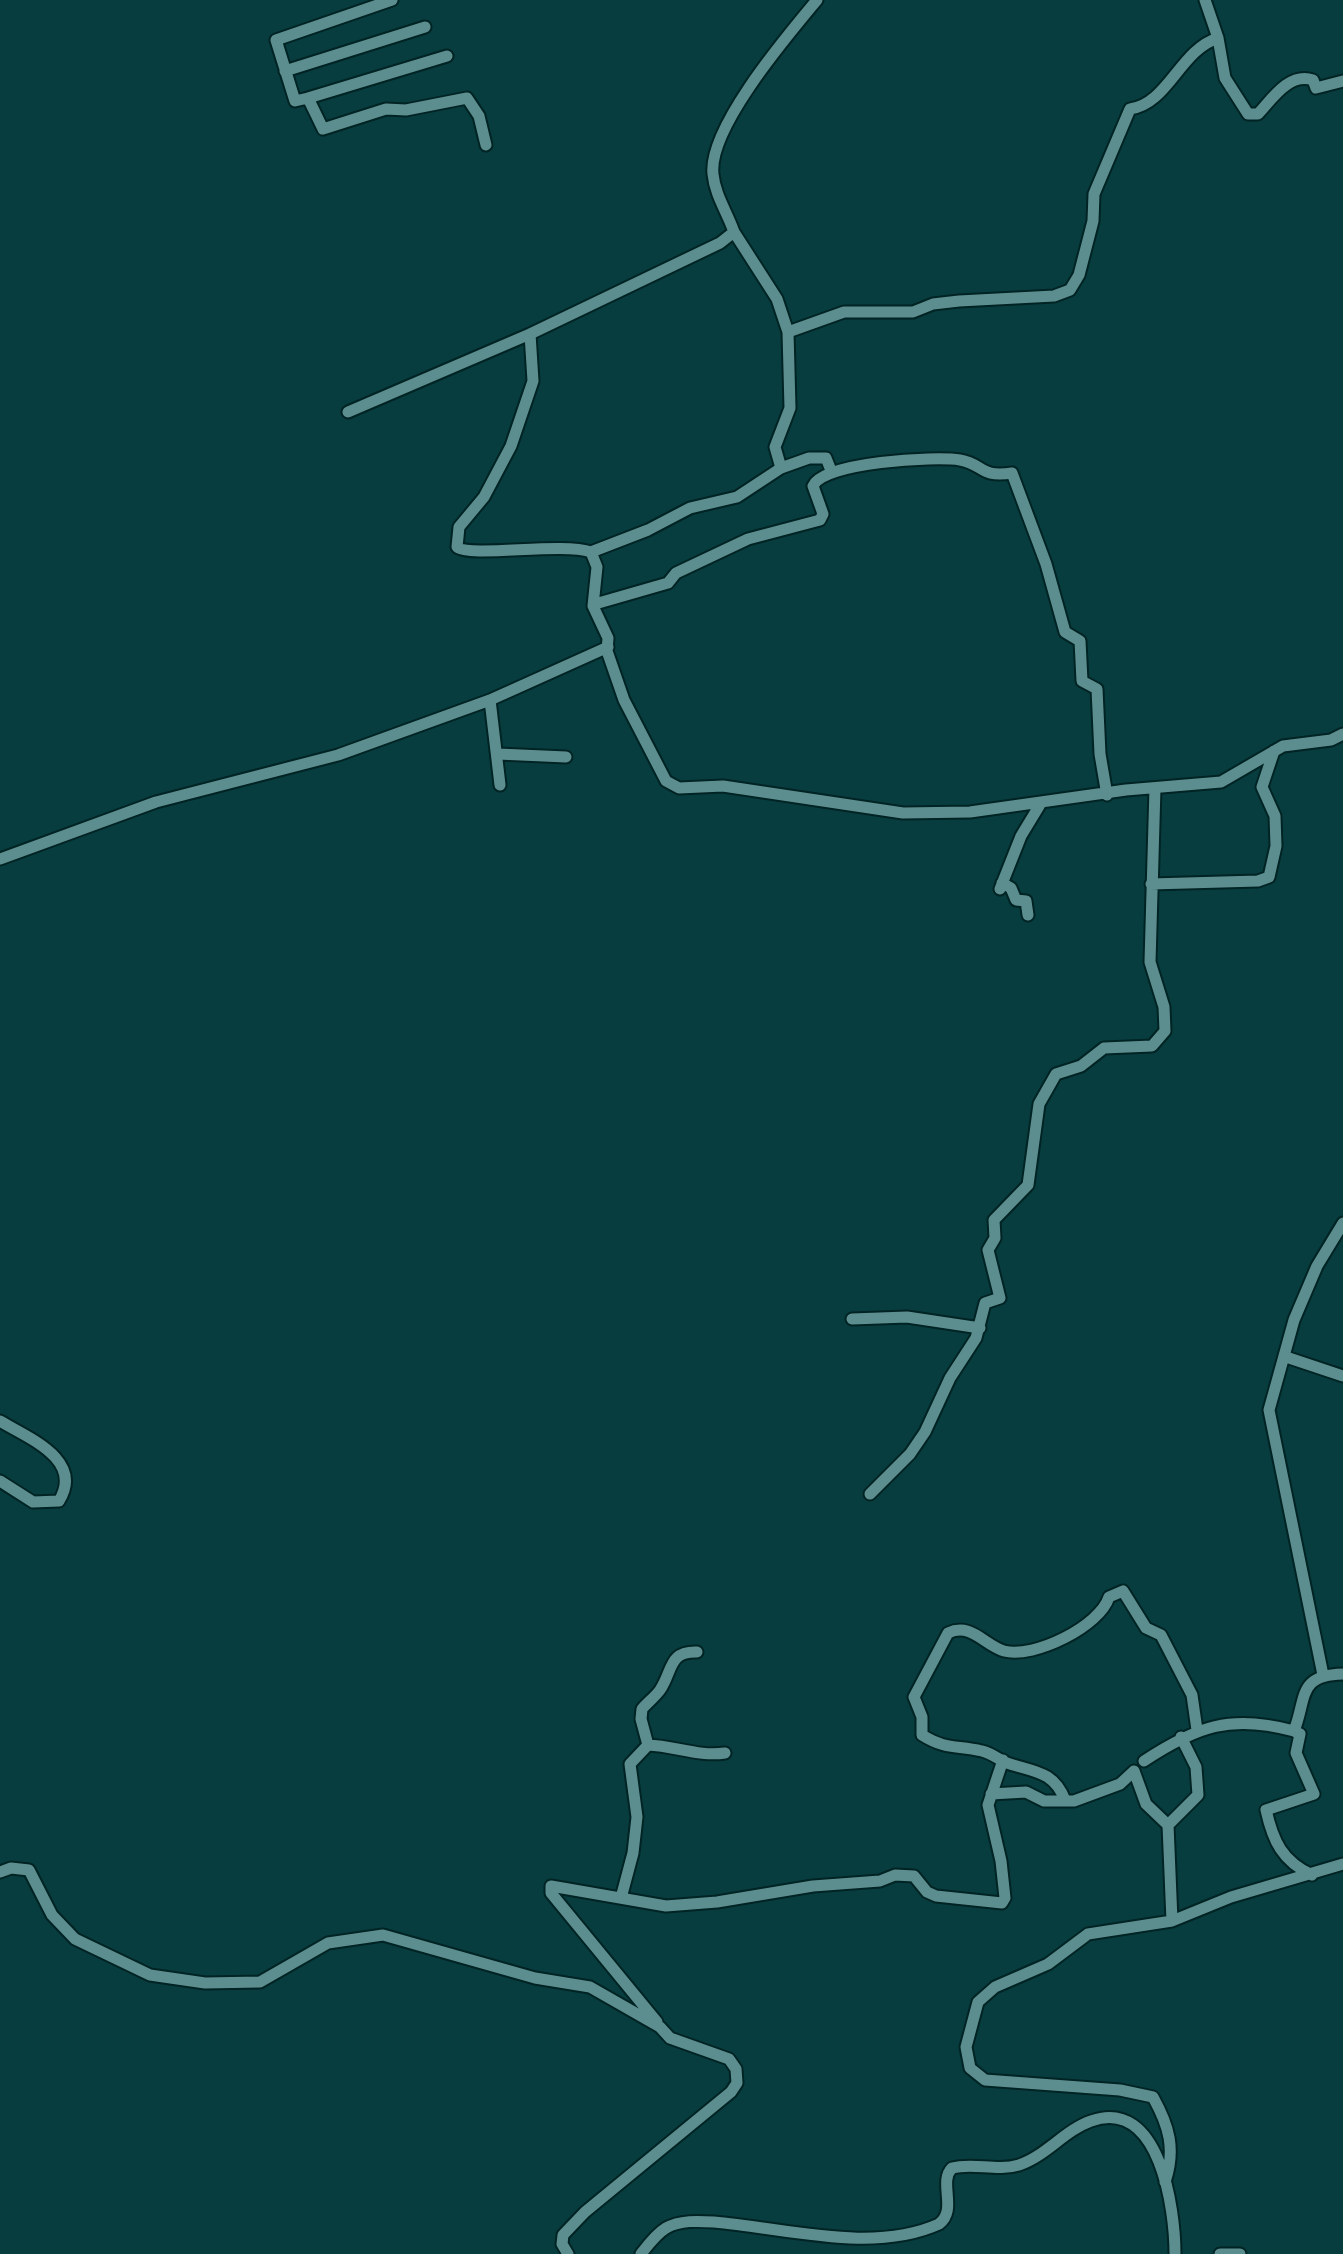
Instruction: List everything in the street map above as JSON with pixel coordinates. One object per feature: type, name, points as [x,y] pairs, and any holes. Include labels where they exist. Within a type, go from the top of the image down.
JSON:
[{"type":"street","points":[[392,0],[276,40],[295,101],[447,56]]},
{"type":"street","points":[[781,468],[775,447],[790,408],[788,332],[777,299],[734,232],[717,195],[713,171],[717,146],[751,85],[817,0]]},
{"type":"street","points":[[1205,0],[1218,38],[1225,78],[1248,114],[1258,114],[1272,96],[1299,79],[1313,80],[1316,88],[1343,81]]},
{"type":"street","points":[[285,71],[425,27]]},
{"type":"street","points":[[788,332],[844,312],[913,312],[933,304],[1054,296],[1070,290],[1079,275],[1093,221],[1094,194],[1130,109],[1150,103],[1183,62],[1218,38]]},
{"type":"street","points":[[308,98],[323,129],[386,109],[406,110],[467,98],[479,116],[486,145]]},
{"type":"street","points":[[348,412],[530,334],[720,243],[734,232]]},
{"type":"street","points":[[530,334],[533,381],[511,446],[484,497],[459,527],[457,547],[470,552],[536,546],[591,552],[648,530],[690,508],[737,497],[781,468],[822,456],[832,473]]},
{"type":"street","points":[[595,604],[668,583],[676,573],[748,539],[822,518],[813,486],[818,478],[832,473],[882,463],[943,459],[963,461],[991,475],[1014,474],[1032,534],[1046,564],[1065,632],[1080,641],[1082,681],[1097,689],[1100,754],[1107,795]]},
{"type":"street","points":[[591,552],[597,567],[595,604],[608,638],[624,700],[666,781],[679,788],[723,786],[903,813],[970,812],[1221,782],[1283,746],[1331,740],[1343,734]]},
{"type":"street","points":[[0,859],[156,802],[338,755],[490,700],[608,647]]},
{"type":"street","points":[[490,700],[500,785]]},
{"type":"street","points":[[1151,884],[1258,881],[1269,877],[1276,846],[1275,816],[1262,787],[1274,751]]},
{"type":"street","points":[[498,754],[566,757]]},
{"type":"street","points":[[870,1494],[917,1445],[980,1328],[986,1301],[1000,1298],[988,1250],[995,1238],[994,1220],[1028,1185],[1039,1104],[1056,1074],[1081,1066],[1104,1048],[1152,1046],[1165,1031],[1163,1002],[1150,962],[1155,788]]},
{"type":"street","points":[[1028,915],[1026,901],[1016,900],[1011,888],[1001,886],[1021,836],[1041,803]]},
{"type":"street","points":[[1323,1675],[1269,1419],[1274,1384],[1286,1357],[1294,1320],[1312,1276],[1343,1223]]},
{"type":"street","points":[[852,1319],[907,1317],[980,1328]]},
{"type":"street","points":[[1286,1357],[1343,1376]]},
{"type":"street","points":[[0,1421],[41,1443],[57,1457],[64,1474],[64,1490],[59,1501],[41,1504],[0,1481]]},
{"type":"street","points":[[1065,1800],[1056,1783],[1043,1772],[985,1751],[941,1746],[920,1732],[922,1717],[914,1697],[944,1637],[954,1630],[962,1630],[1007,1651],[1048,1646],[1102,1612],[1109,1597],[1123,1591],[1146,1628],[1161,1635],[1192,1695],[1197,1730]]},
{"type":"street","points":[[648,1745],[641,1719],[642,1709],[661,1689],[675,1657],[697,1652]]},
{"type":"street","points":[[1294,1731],[1303,1696],[1311,1683],[1323,1675],[1343,1674]]},
{"type":"street","points":[[1144,1761],[1197,1730],[1245,1722],[1300,1734],[1296,1753],[1314,1794],[1266,1810],[1277,1847],[1296,1867],[1312,1875]]},
{"type":"street","points":[[1168,1825],[1198,1795],[1196,1767],[1181,1737]]},
{"type":"street","points":[[621,1898],[633,1853],[637,1817],[630,1764],[648,1745],[667,1744],[704,1756],[725,1753]]},
{"type":"street","points":[[568,2254],[562,2244],[563,2235],[576,2221],[645,2159],[725,2099],[737,2083],[736,2069],[729,2059],[670,2038],[550,1888],[559,1886],[655,1906],[703,1903],[813,1886],[880,1881],[903,1875],[914,1876],[927,1892],[936,1896],[1002,1903],[1004,1881],[989,1815],[991,1794],[1003,1760]]},
{"type":"street","points":[[991,1794],[1026,1792],[1044,1801],[1074,1801],[1120,1784],[1134,1771],[1146,1804],[1168,1825],[1172,1921]]},
{"type":"street","points":[[1165,2182],[1170,2168],[1169,2126],[1153,2097],[1120,2090],[985,2080],[970,2068],[966,2047],[978,2002],[995,1987],[1048,1964],[1088,1934],[1172,1921],[1200,1913],[1231,1897],[1343,1864]]},
{"type":"street","points":[[0,1872],[11,1868],[29,1870],[52,1915],[75,1939],[150,1975],[205,1983],[260,1982],[328,1943],[383,1935],[535,1978],[590,1987],[660,2027]]},
{"type":"street","points":[[641,2254],[668,2226],[697,2221],[780,2231],[815,2242],[845,2246],[868,2246],[919,2234],[943,2221],[948,2210],[947,2175],[952,2168],[1014,2167],[1029,2161],[1088,2122],[1105,2117],[1140,2130],[1155,2149],[1165,2182],[1175,2254]]},
{"type":"street","points":[[1220,2254],[1240,2254]]}]
